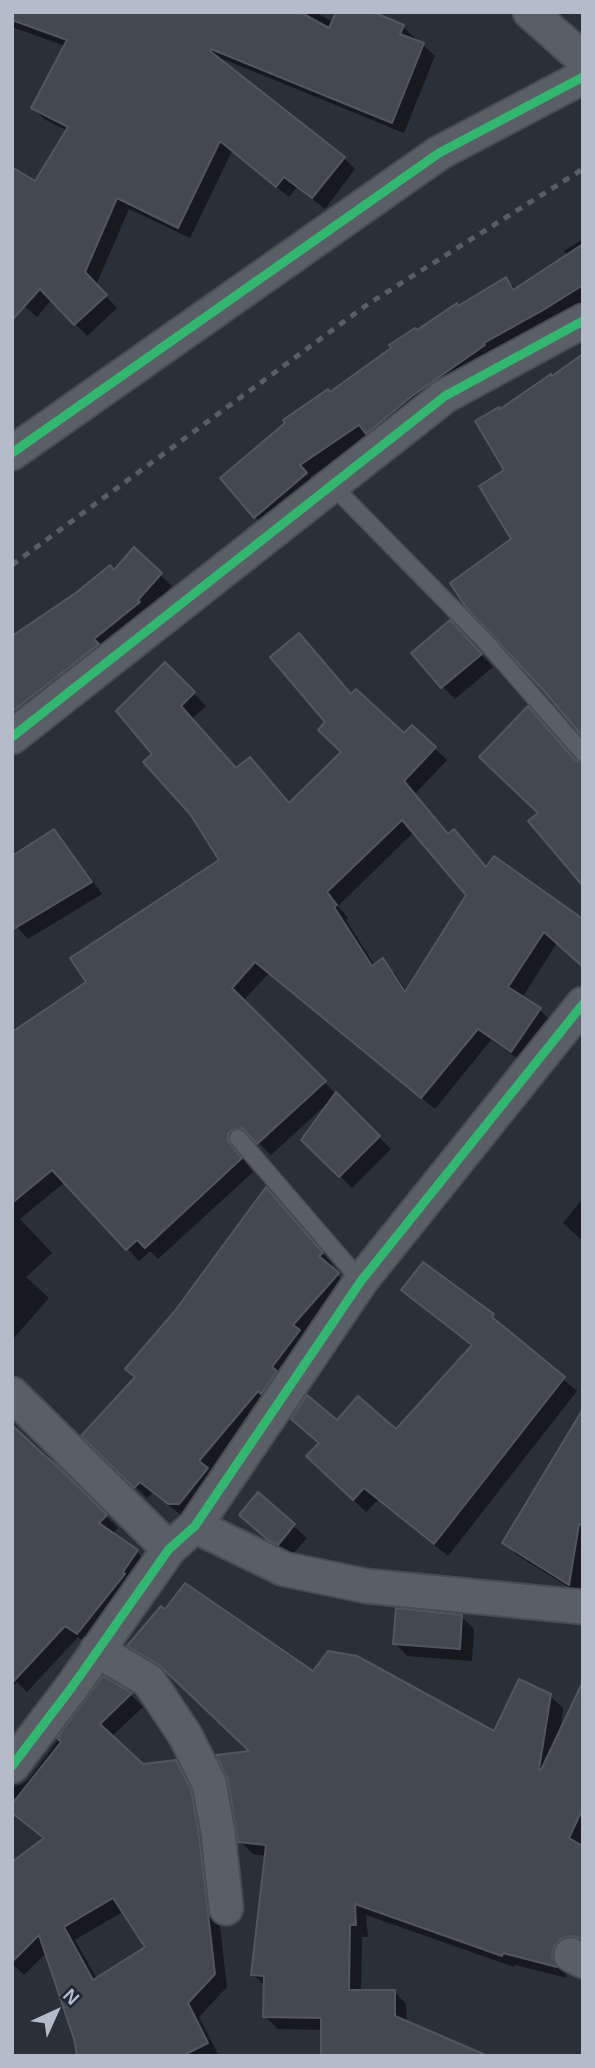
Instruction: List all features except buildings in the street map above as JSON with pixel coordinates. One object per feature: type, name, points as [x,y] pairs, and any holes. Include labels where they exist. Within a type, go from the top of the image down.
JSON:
[{"type":"street","points":[[530,12],[583,59]]},
{"type":"street","points":[[13,452],[439,153],[583,77]]},
{"type":"street","points":[[12,737],[445,396],[583,321]]},
{"type":"street","points":[[12,1766],[169,1549],[195,1526],[361,1281],[583,1004]]},
{"type":"street","points":[[12,1394],[169,1549]]},
{"type":"street","points":[[195,1526],[284,1569],[366,1586],[583,1606]]},
{"type":"street","points":[[97,1650],[149,1681],[191,1747],[209,1783],[218,1832],[226,1908]]},
{"type":"lane","points":[[332,485],[484,640],[583,753]]},
{"type":"lane","points":[[238,1138],[361,1281]]},
{"type":"railway","points":[[12,565],[368,304],[583,169]]},
{"type":"cycle path","points":[[12,453],[439,153],[583,77]]},
{"type":"cycle path","points":[[12,737],[445,396],[583,321]]},
{"type":"cycle path","points":[[12,1766],[72,1687],[169,1549],[195,1526],[361,1281],[583,1004]]}]
